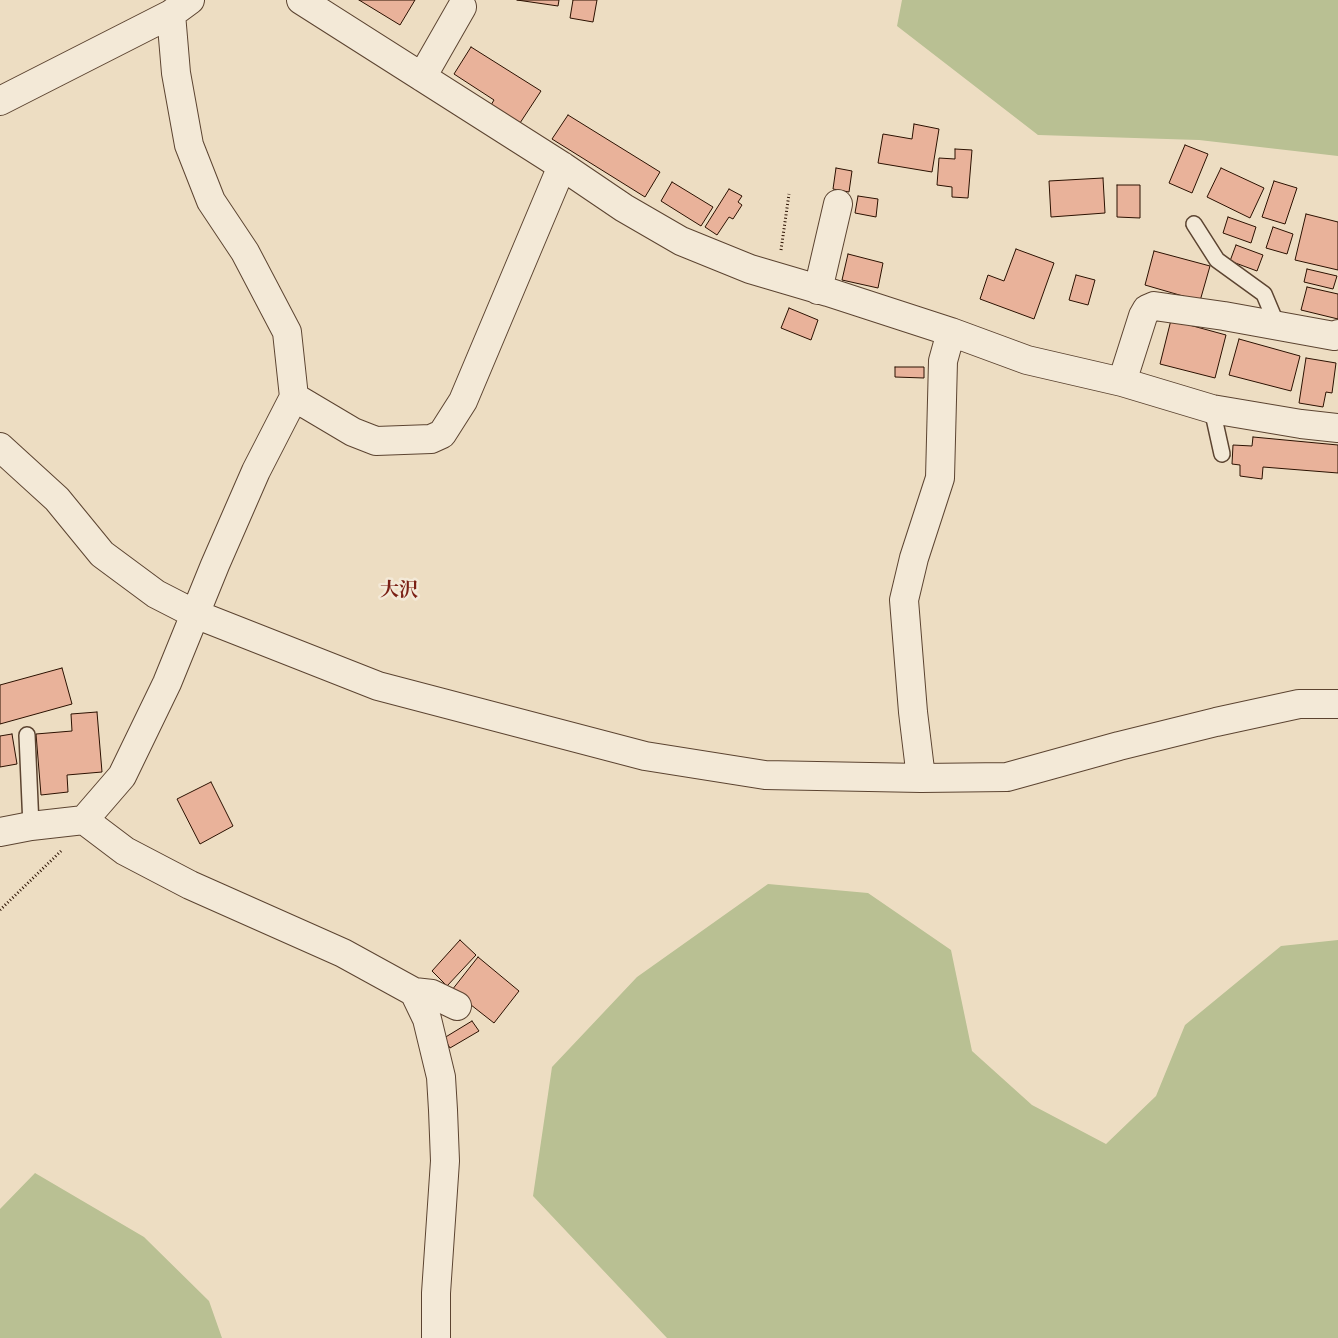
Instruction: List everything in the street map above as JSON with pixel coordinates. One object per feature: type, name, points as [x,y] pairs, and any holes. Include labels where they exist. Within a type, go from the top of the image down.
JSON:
[{"type":"street","points":[[301,0],[562,166],[624,208],[681,241],[750,269],[951,332],[1027,360],[1122,382],[1212,408],[1300,424],[1338,428]]},
{"type":"street","points":[[0,101],[181,7]]},
{"type":"street","points":[[76,821],[122,776],[167,683],[194,614],[256,471],[294,397],[287,332],[245,252],[211,201],[189,145],[176,72],[181,7]]},
{"type":"street","points":[[422,77],[462,7]]},
{"type":"street","points":[[294,397],[352,432],[376,441],[430,439],[442,434],[463,401],[562,166]]},
{"type":"street","points":[[818,290],[838,204]]},
{"type":"street","points":[[1122,382],[1143,316],[1147,309],[1154,306],[1224,316],[1334,336],[1338,334]]},
{"type":"street","points":[[921,778],[913,712],[904,600],[914,558],[940,478],[943,361],[951,332]]},
{"type":"street","points":[[0,447],[57,499],[102,554],[156,594],[194,614],[378,686],[645,756],[765,775],[921,778],[1007,777],[1216,722],[1299,704],[1338,704]]},
{"type":"street","points":[[0,832],[76,821],[125,850],[190,884],[343,953],[414,992],[432,994],[457,1006]]},
{"type":"street","points":[[414,992],[427,1019],[441,1077],[445,1161],[436,1293],[436,1338]]},
{"type":"lane","points":[[1194,224],[1216,260],[1264,294],[1277,325]]},
{"type":"lane","points":[[1212,408],[1222,454]]},
{"type":"lane","points":[[27,735],[31,826]]},
{"type":"path","points":[[777,277],[789,194]]},
{"type":"path","points":[[0,910],[67,845],[76,821]]},
{"type":"green space","points":[[902,0],[1338,0],[1338,156],[1199,140],[1038,135],[897,26]]},
{"type":"green space","points":[[768,884],[868,893],[951,950],[972,1051],[1032,1105],[1106,1144],[1156,1096],[1185,1025],[1281,946],[1338,940],[1338,1338],[667,1338],[533,1196],[552,1067],[637,977]]},
{"type":"green space","points":[[35,1173],[144,1237],[209,1301],[222,1338],[0,1338],[0,1209]]},
{"type":"building","points":[[359,0],[415,0],[400,25]]},
{"type":"building","points":[[517,0],[559,0],[558,6]]},
{"type":"building","points":[[573,0],[597,0],[593,22],[570,18]]},
{"type":"building","points":[[471,47],[541,91],[520,123],[491,105],[494,100],[454,74]]},
{"type":"building","points":[[568,115],[660,172],[645,197],[552,139]]},
{"type":"building","points":[[914,124],[939,129],[932,172],[878,163],[883,134],[912,139]]},
{"type":"building","points":[[1185,145],[1208,154],[1192,193],[1169,183]]},
{"type":"building","points":[[955,149],[972,150],[968,198],[952,197],[952,187],[937,185],[939,158],[955,159]]},
{"type":"building","points":[[836,168],[852,171],[849,192],[833,189]]},
{"type":"building","points":[[1221,168],[1264,188],[1250,218],[1207,197]]},
{"type":"building","points":[[1103,178],[1105,213],[1051,217],[1049,181]]},
{"type":"building","points":[[1274,181],[1297,188],[1285,224],[1262,217]]},
{"type":"building","points":[[672,182],[713,207],[701,226],[661,201]]},
{"type":"building","points":[[1117,185],[1140,185],[1140,218],[1117,217]]},
{"type":"building","points":[[729,189],[742,196],[738,202],[742,205],[733,219],[729,217],[717,235],[705,227]]},
{"type":"building","points":[[858,196],[878,199],[876,217],[855,213]]},
{"type":"building","points":[[1306,214],[1338,222],[1338,270],[1295,260]]},
{"type":"building","points":[[1228,217],[1256,227],[1251,243],[1223,233]]},
{"type":"building","points":[[1273,227],[1293,234],[1287,254],[1266,248]]},
{"type":"building","points":[[1236,245],[1263,255],[1257,271],[1230,261]]},
{"type":"building","points":[[1016,249],[1054,263],[1034,319],[980,299],[988,275],[1004,281]]},
{"type":"building","points":[[1154,251],[1210,266],[1200,301],[1145,285]]},
{"type":"building","points":[[848,254],[883,263],[878,288],[842,280]]},
{"type":"building","points":[[1307,269],[1337,276],[1333,289],[1304,282]]},
{"type":"building","points":[[1076,275],[1095,280],[1088,305],[1069,300]]},
{"type":"building","points":[[1307,287],[1338,294],[1338,319],[1301,310]]},
{"type":"building","points":[[789,308],[818,320],[811,340],[781,328]]},
{"type":"building","points":[[1171,320],[1226,335],[1215,378],[1160,364]]},
{"type":"building","points":[[1239,339],[1300,356],[1291,391],[1229,375]]},
{"type":"building","points":[[1306,358],[1336,363],[1332,393],[1326,392],[1323,407],[1299,403]]},
{"type":"building","points":[[895,367],[924,367],[924,378],[895,377]]},
{"type":"building","points":[[1253,437],[1338,445],[1338,473],[1263,467],[1262,479],[1240,476],[1240,465],[1232,464],[1233,445],[1252,446]]},
{"type":"building","points":[[62,668],[72,704],[0,724],[0,685]]},
{"type":"building","points":[[97,712],[102,772],[67,775],[68,792],[41,795],[36,734],[72,731],[71,714]]},
{"type":"building","points":[[12,734],[17,764],[0,767],[0,736]]},
{"type":"building","points":[[211,782],[233,826],[200,844],[177,799]]},
{"type":"building","points":[[460,940],[476,955],[447,986],[432,971]]},
{"type":"building","points":[[478,957],[519,991],[494,1023],[452,990]]},
{"type":"building","points":[[472,1021],[479,1031],[450,1048],[444,1038]]},
{"type":"district","name":"大沢","points":[[399,591]]}]
